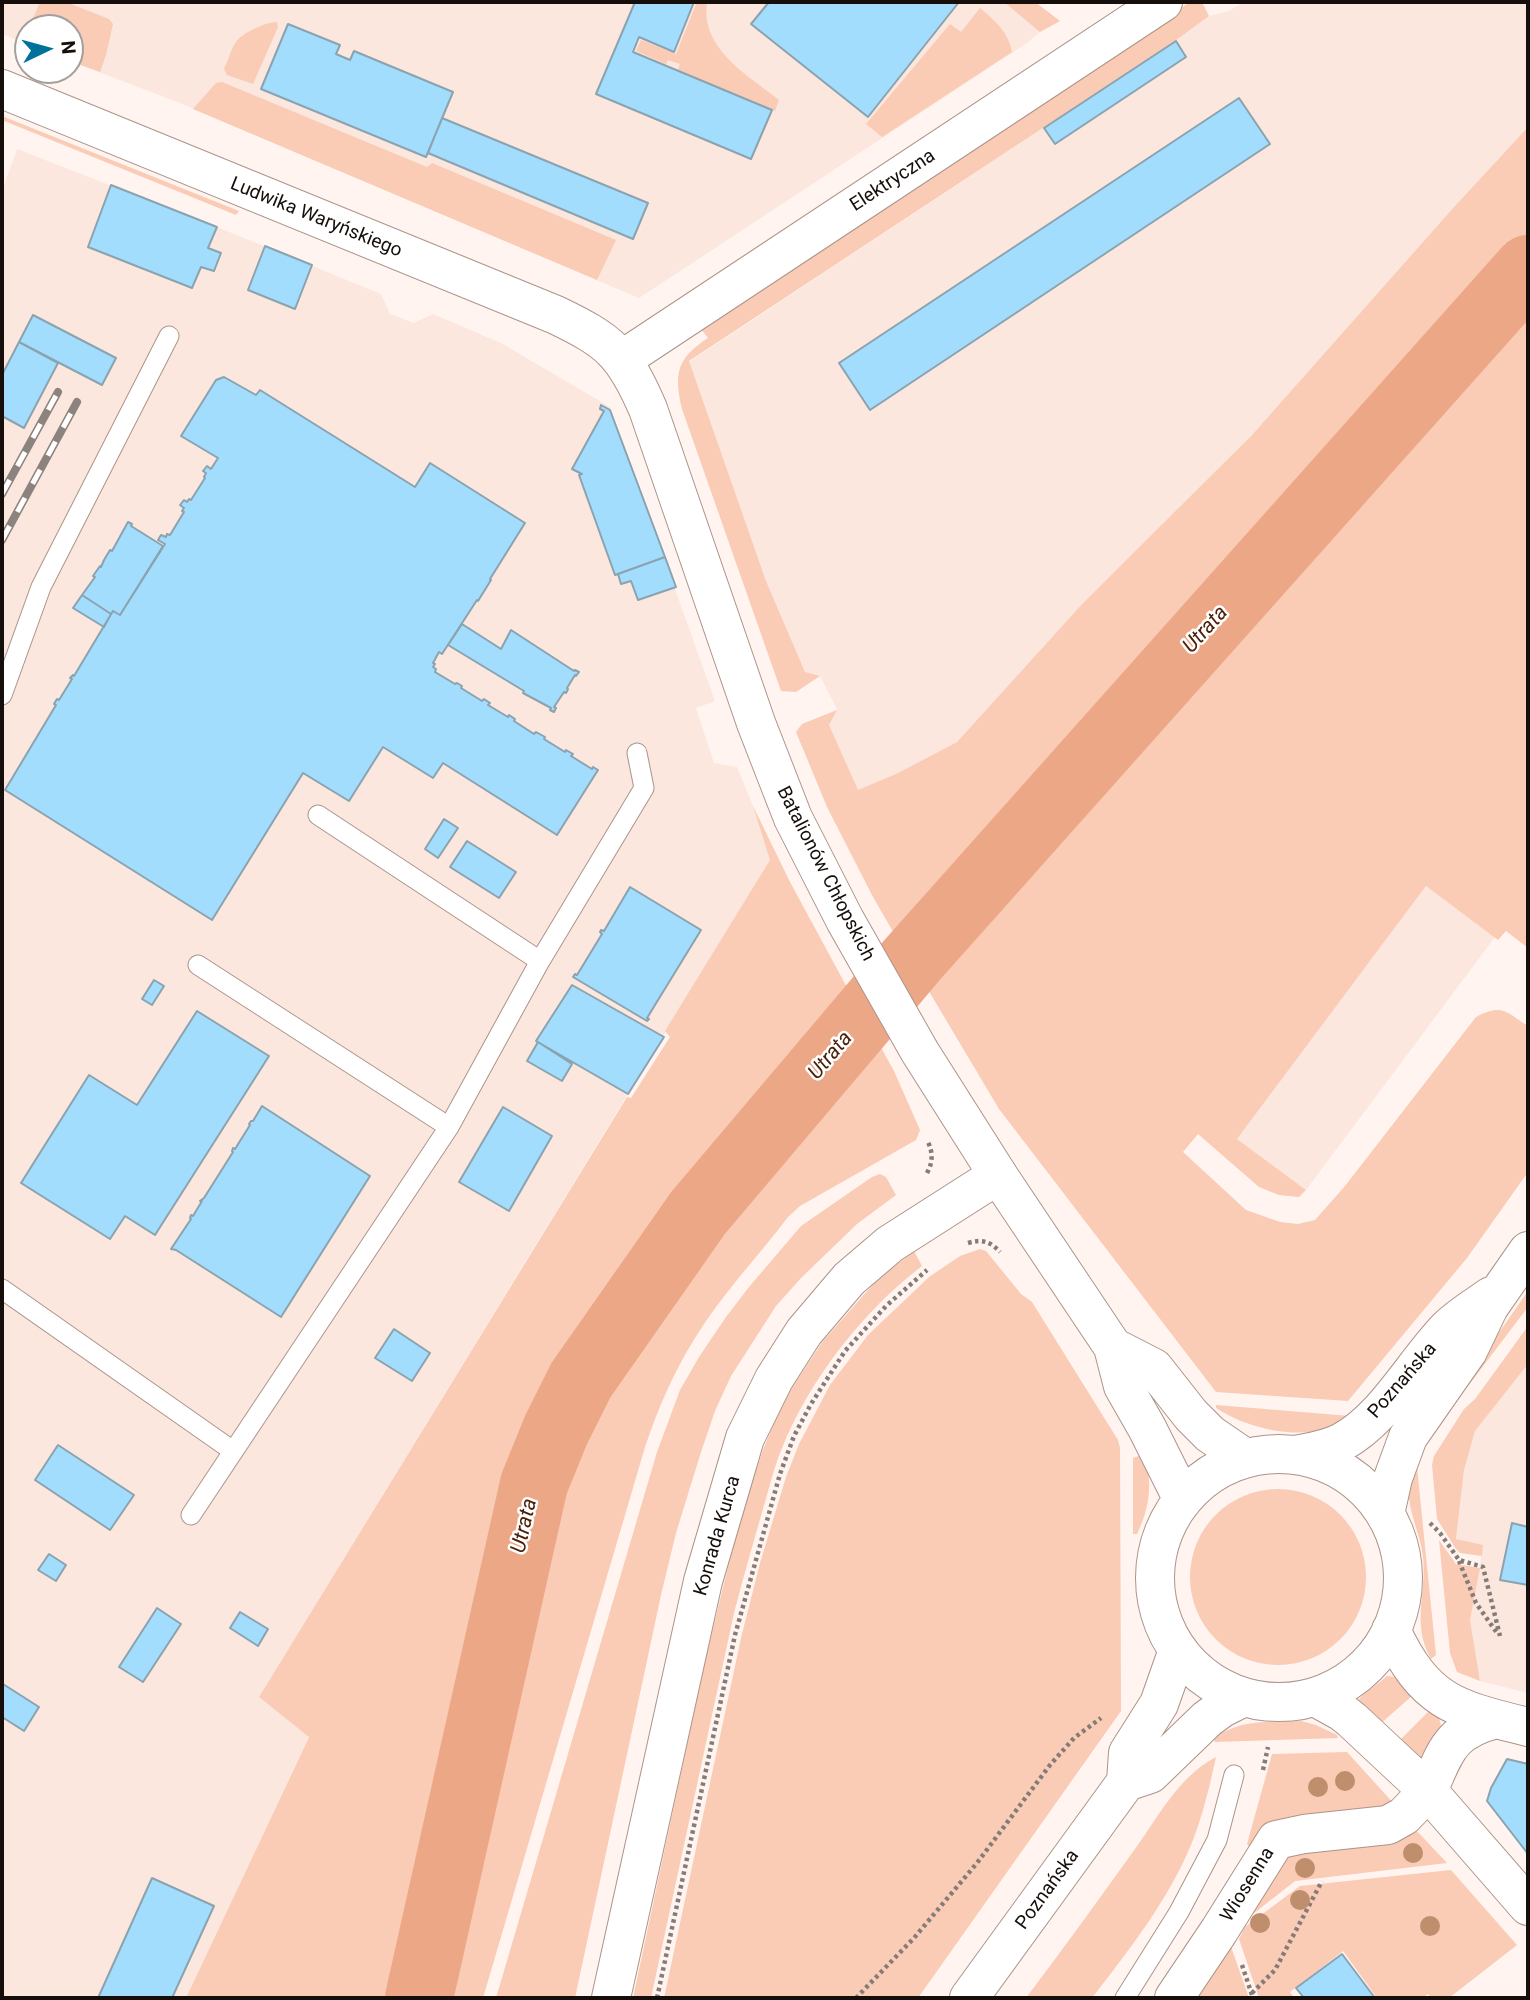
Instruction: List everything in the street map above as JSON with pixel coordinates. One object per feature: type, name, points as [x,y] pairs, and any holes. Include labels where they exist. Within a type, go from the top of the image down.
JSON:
[{"type":"street","name":"Elektryczna","points":[[623,359],[1163,2]]},
{"type":"street","name":"Ludwika Waryńskiego","points":[[2,89],[556,315],[605,342],[623,359]]},
{"type":"street","name":"Batalionów Chłopskich","points":[[623,359],[648,409],[756,723],[793,818],[845,920],[920,1052],[998,1175],[1114,1347],[1123,1386],[1183,1500]]},
{"type":"street","name":"Konrada Kurca","points":[[611,1998],[704,1581],[745,1438],[775,1379],[804,1332],[849,1279],[890,1244],[998,1175]]},
{"type":"street","name":"Poznańska","points":[[1385,1514],[1393,1478],[1408,1437],[1468,1351],[1489,1307],[1528,1251]]},
{"type":"street","name":"Poznańska","points":[[1295,1455],[1329,1448],[1360,1430],[1376,1415],[1449,1327],[1501,1289]]},
{"type":"street","name":"Batalionów Chłopskich","points":[[1114,1347],[1154,1368],[1191,1415],[1210,1434],[1245,1458]]},
{"type":"street","points":[[1270,1454],[1295,1455],[1337,1468],[1356,1480],[1372,1496],[1385,1514],[1398,1542],[1403,1571],[1401,1601],[1391,1630],[1381,1648],[1368,1665],[1352,1678],[1315,1697],[1268,1702],[1244,1697],[1219,1687],[1197,1671],[1178,1650],[1163,1622],[1155,1590],[1156,1558],[1166,1527],[1183,1500],[1200,1482],[1245,1458],[1270,1454]]},
{"type":"street","points":[[1391,1630],[1402,1654],[1430,1689],[1461,1707],[1512,1723]]},
{"type":"street","name":"Poznańska","points":[[969,1998],[1126,1782],[1128,1753],[1159,1704],[1178,1650]]},
{"type":"street","name":"Poznańska","points":[[1126,1782],[1150,1774],[1207,1719],[1244,1697]]},
{"type":"street","points":[[1315,1697],[1352,1720],[1428,1791],[1528,1906]]},
{"type":"street","points":[[1428,1791],[1446,1749],[1468,1728],[1512,1723]]},
{"type":"street","name":"Wiosenna","points":[[1174,1998],[1276,1840],[1304,1834],[1388,1825],[1404,1816],[1428,1791]]},
{"type":"lane","points":[[2,695],[41,587],[169,337]]},
{"type":"lane","points":[[191,1515],[449,1127],[540,961],[644,788],[638,753]]},
{"type":"lane","points":[[318,815],[540,961]]},
{"type":"lane","points":[[198,965],[449,1127]]},
{"type":"lane","points":[[2,1289],[233,1451]]},
{"type":"lane","points":[[1125,1998],[1179,1912],[1217,1840],[1234,1775]]},
{"type":"path","points":[[922,1180],[929,1172],[932,1161],[932,1150],[923,1132]]},
{"type":"path","points":[[957,1246],[982,1240],[995,1247],[1003,1256]]},
{"type":"path","points":[[657,1998],[735,1635],[780,1474],[794,1436],[845,1351],[886,1306],[929,1268]]},
{"type":"path","points":[[1430,1523],[1459,1560],[1476,1603],[1500,1636],[1483,1567],[1459,1560]]},
{"type":"path","points":[[856,1998],[914,1938],[977,1863],[1050,1765],[1074,1738],[1109,1713]]},
{"type":"path","points":[[1261,1777],[1268,1747]]},
{"type":"path","points":[[1252,1993],[1275,1970],[1322,1881]]},
{"type":"shaded area","points":[[2,2],[1035,2],[1060,21],[639,298],[180,103],[84,66],[84,14],[14,14],[14,39],[2,34]]},
{"type":"shaded area","points":[[40,2],[66,2],[109,19],[113,24],[100,72],[84,66],[84,14],[35,14]]},
{"type":"shaded area","points":[[697,2],[707,2],[707,19],[711,34],[729,59],[779,100],[775,111],[678,70],[680,64],[668,60],[666,64],[636,51],[641,40],[676,54]]},
{"type":"shaded area","points":[[1004,2],[1035,2],[1060,21],[1040,32]]},
{"type":"shaded area","points":[[1190,2],[1202,2],[1209,16],[689,361],[766,581],[805,672],[820,676],[796,692],[781,691],[682,409],[678,386],[680,368],[689,353],[708,338],[701,329]]},
{"type":"shaded area","points":[[1244,2],[1528,2],[1528,127],[1252,435],[1083,603],[957,742],[858,791],[829,725],[837,709],[820,676],[805,672],[766,581],[689,362],[1209,16],[1229,11]]},
{"type":"shaded area","points":[[980,8],[1004,32],[1012,52],[882,137],[866,124],[950,24],[961,32]]},
{"type":"shaded area","points":[[277,22],[278,27],[253,84],[227,75],[224,69],[236,42],[255,29]]},
{"type":"shaded area","points":[[222,82],[427,167],[432,163],[616,240],[597,280],[193,109],[216,83]]},
{"type":"shaded area","points":[[2,116],[239,211],[236,215],[2,120]]},
{"type":"shaded area","points":[[1528,127],[1528,241],[903,949],[827,807],[796,732],[802,724],[837,710],[829,725],[858,790],[896,774],[957,742],[1083,603],[1252,435]]},
{"type":"shaded area","points":[[17,149],[381,294],[390,314],[414,323],[433,314],[501,343],[610,407],[715,701],[696,708],[714,763],[737,767],[771,860],[259,1697],[309,1736],[186,1998],[2,1998],[2,191]]},
{"type":"shaded area","points":[[1528,281],[1528,948],[1506,931],[1498,940],[1426,886],[1237,1139],[1306,1190],[1299,1197],[1279,1195],[1259,1187],[1198,1134],[1183,1152],[1246,1210],[1280,1222],[1298,1224],[1315,1220],[1345,1186],[1476,1017],[1498,1010],[1509,1013],[1528,1026],[1528,1172],[1467,1258],[1348,1401],[1216,1392],[999,1109],[921,978]]},
{"type":"shaded area","points":[[753,806],[790,882],[856,1004],[662,1234],[580,1352],[553,1403],[526,1468],[501,1551],[405,1998],[186,1998],[309,1737],[259,1697],[627,1097],[631,1098],[670,1037],[665,1031],[770,860]]},
{"type":"shaded area","points":[[1426,886],[1495,937],[1306,1190],[1237,1139]]},
{"type":"shaded area","points":[[873,1033],[894,1071],[920,1130],[916,1140],[800,1206],[788,1217],[716,1307],[687,1351],[667,1391],[645,1447],[483,1998],[436,1998],[544,1510],[567,1439],[609,1365],[685,1256],[740,1185],[855,1048],[862,1056],[867,1052],[860,1045]]},
{"type":"shaded area","points":[[880,1174],[886,1177],[896,1195],[857,1224],[776,1306],[731,1376],[715,1411],[676,1533],[661,1595],[575,1998],[496,1998],[657,1452],[680,1390],[726,1317],[801,1226]]},
{"type":"shaded area","points":[[980,1249],[986,1251],[1021,1294],[1032,1302],[1118,1440],[1121,1711],[918,1998],[664,1998],[741,1638],[760,1563],[799,1444],[830,1385],[868,1335],[929,1277],[960,1256]]},
{"type":"shaded area","points":[[914,1251],[922,1266],[879,1304],[840,1348],[807,1397],[779,1455],[734,1613],[651,1998],[633,1998],[704,1665],[747,1497],[763,1450],[790,1391],[823,1341],[877,1280]]},
{"type":"shaded area","points":[[1528,1291],[1528,1307],[1465,1390],[1461,1387]]},
{"type":"shaded area","points":[[1528,1326],[1528,1364],[1475,1431],[1464,1470],[1456,1539],[1483,1545],[1482,1556],[1460,1553],[1437,1519],[1432,1465],[1434,1456],[1464,1409],[1475,1399]]},
{"type":"shaded area","points":[[1528,1364],[1528,1693],[1480,1681],[1470,1620],[1483,1546],[1456,1539],[1464,1470],[1475,1431]]},
{"type":"shaded area","points":[[1216,1405],[1350,1416],[1324,1429],[1307,1432],[1280,1431],[1239,1420],[1216,1408]]},
{"type":"shaded area","points":[[1144,1454],[1149,1475],[1149,1495],[1137,1534],[1133,1534],[1133,1458]]},
{"type":"shaded area","points":[[1417,1467],[1436,1655],[1431,1659],[1422,1634],[1423,1557],[1409,1498]]},
{"type":"shaded area","points":[[1278,1489],[1312,1495],[1340,1515],[1360,1543],[1366,1577],[1360,1611],[1340,1639],[1312,1659],[1278,1665],[1244,1659],[1216,1639],[1196,1611],[1190,1577],[1196,1543],[1216,1515],[1244,1495]]},
{"type":"shaded area","points":[[1439,1540],[1456,1564],[1480,1568],[1470,1620],[1480,1681],[1457,1672],[1450,1653]]},
{"type":"shaded area","points":[[1387,1676],[1397,1677],[1413,1695],[1379,1725],[1357,1702]]},
{"type":"shaded area","points":[[1430,1710],[1438,1713],[1441,1726],[1425,1757],[1419,1760],[1397,1743]]},
{"type":"shaded area","points":[[1301,1721],[1316,1725],[1338,1738],[1215,1742],[1213,1738],[1246,1724]]},
{"type":"shaded area","points":[[1347,1752],[1395,1805],[1252,1850],[1247,1844],[1272,1754]]},
{"type":"shaded area","points":[[1216,1757],[1200,1820],[1184,1861],[1148,1922],[1092,1998],[1026,1998],[1170,1798],[1191,1775]]},
{"type":"shaded area","points":[[1414,1828],[1447,1863],[1295,1881],[1239,1925],[1285,1852]]},
{"type":"shaded area","points":[[1451,1870],[1517,1945],[1449,1998],[1431,1998],[1428,1994],[1422,1998],[1377,1998],[1343,1951],[1290,1992],[1294,1998],[1259,1998],[1239,1939],[1245,1927],[1300,1886]]},
{"type":"shaded area","points":[[1229,1941],[1249,1998],[1192,1998]]},
{"type":"building","points":[[635,2],[694,2],[674,52],[639,37],[633,52],[772,110],[751,159],[596,94]]},
{"type":"building","points":[[769,2],[959,2],[868,117],[751,24]]},
{"type":"building","points":[[288,24],[340,45],[336,54],[350,60],[354,51],[453,92],[426,157],[261,89]]},
{"type":"building","points":[[1176,41],[1186,57],[1055,144],[1044,128]]},
{"type":"building","points":[[1239,98],[1270,144],[870,410],[839,363]]},
{"type":"building","points":[[442,118],[648,203],[633,239],[428,153]]},
{"type":"building","points":[[111,185],[217,227],[208,248],[221,253],[214,271],[201,267],[192,288],[88,247]]},
{"type":"building","points":[[265,246],[312,265],[295,309],[248,290]]},
{"type":"building","points":[[33,315],[116,358],[102,385],[19,342]]},
{"type":"building","points":[[19,342],[58,363],[24,428],[2,416],[2,375]]},
{"type":"building","points":[[224,377],[256,395],[260,390],[415,487],[430,463],[525,523],[478,601],[442,654],[439,652],[433,667],[435,672],[462,686],[461,688],[482,701],[484,699],[490,703],[488,705],[508,717],[509,715],[534,734],[536,732],[545,737],[544,739],[565,752],[566,750],[573,754],[571,756],[598,770],[557,835],[443,763],[433,778],[383,747],[349,801],[303,773],[212,920],[5,790],[56,705],[54,704],[57,699],[59,700],[113,611],[120,615],[165,544],[158,540],[161,535],[170,535],[184,512],[180,505],[184,500],[191,500],[205,478],[206,473],[203,471],[207,466],[211,469],[218,458],[181,436],[216,380]]},
{"type":"building","points":[[601,405],[610,410],[665,557],[615,575],[579,475],[582,474],[572,469],[604,411],[600,409]]},
{"type":"building","points":[[128,522],[163,546],[120,615],[113,611],[111,614],[82,595]]},
{"type":"building","points":[[665,557],[676,587],[638,600],[631,581],[621,584],[618,574]]},
{"type":"building","points":[[82,595],[111,614],[104,627],[73,608]]},
{"type":"building","points":[[462,624],[501,649],[511,630],[579,672],[554,707],[554,712],[448,645]]},
{"type":"building","points":[[444,819],[458,828],[438,858],[425,849]]},
{"type":"building","points":[[467,841],[516,872],[499,898],[450,867]]},
{"type":"building","points":[[630,887],[701,930],[647,1021],[573,977],[577,975],[602,934],[601,930],[604,931]]},
{"type":"building","points":[[154,980],[164,986],[152,1005],[142,999]]},
{"type":"building","points":[[572,985],[664,1037],[628,1094],[536,1041]]},
{"type":"building","points":[[197,1011],[269,1056],[155,1235],[125,1216],[110,1239],[21,1183],[89,1075],[137,1105]]},
{"type":"building","points":[[538,1042],[572,1064],[562,1081],[527,1061]]},
{"type":"building","points":[[262,1106],[370,1176],[281,1317],[171,1249]]},
{"type":"building","points":[[503,1107],[552,1136],[509,1211],[459,1182]]},
{"type":"building","points":[[394,1329],[430,1353],[412,1381],[375,1358]]},
{"type":"building","points":[[58,1445],[134,1495],[110,1530],[35,1480]]},
{"type":"building","points":[[1512,1523],[1528,1527],[1528,1585],[1500,1580]]},
{"type":"building","points":[[49,1554],[66,1565],[56,1581],[38,1570]]},
{"type":"building","points":[[157,1608],[181,1624],[143,1682],[119,1667]]},
{"type":"building","points":[[240,1612],[268,1629],[258,1646],[230,1628]]},
{"type":"building","points":[[3,1684],[39,1707],[24,1731],[2,1717]]},
{"type":"building","points":[[1507,1759],[1528,1764],[1528,1854],[1487,1801]]},
{"type":"building","points":[[152,1878],[214,1906],[172,1998],[98,1998]]},
{"type":"building","points":[[1342,1954],[1375,1998],[1304,1998],[1296,1988]]},
{"type":"waterway","name":"Utrata","points":[[419,1998],[534,1484],[556,1430],[581,1380],[698,1213],[913,959],[1528,269]]},
{"type":"railway","points":[[2,494],[58,392]]},
{"type":"railway","points":[[2,540],[77,402]]}]
